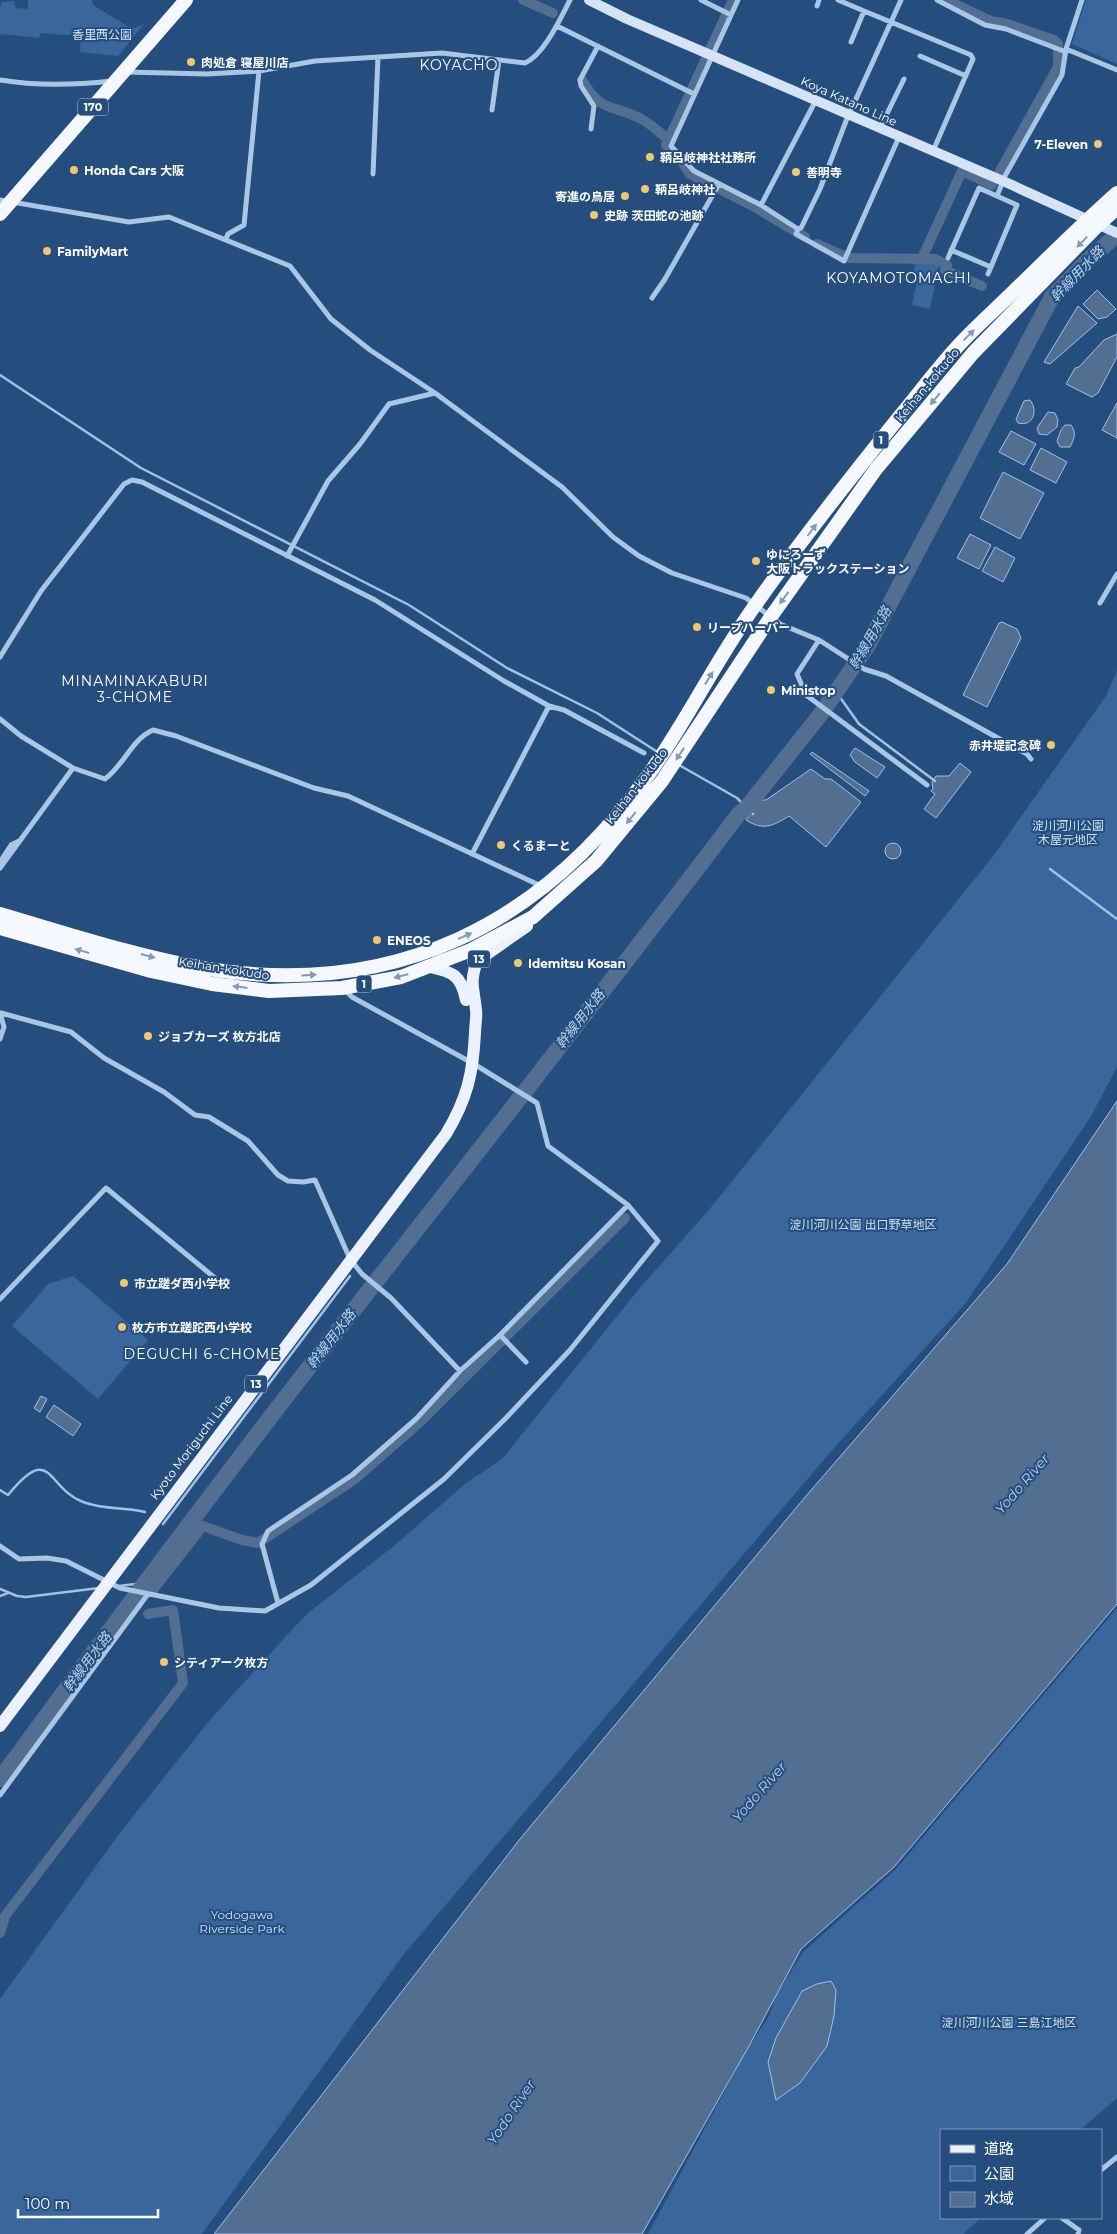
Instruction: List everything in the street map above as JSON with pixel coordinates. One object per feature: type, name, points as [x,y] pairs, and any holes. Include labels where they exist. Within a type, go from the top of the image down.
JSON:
[{"type":"highway","name":"170","points":[[0,214],[5,202],[186,0]]},
{"type":"highway","name":"Keihan-kokudo","points":[[0,928],[151,971],[212,984],[269,991],[342,988],[401,977],[471,950],[532,917],[596,861],[662,781],[770,618],[882,462],[973,353],[1092,223],[1117,192]]},
{"type":"highway","name":"Keihan-kokudo","points":[[0,912],[19,920],[155,958],[210,969],[291,976],[348,972],[414,958],[476,932],[512,911],[575,862],[601,834],[649,773],[754,606],[865,460],[958,346],[1092,223],[1117,208]]},
{"type":"main road","name":"Koya Katano Line","points":[[589,0],[1115,232]]},
{"type":"main road","name":"Kyoto Moriguchi Line","points":[[0,1726],[446,1134],[459,1113],[474,1064],[476,1011],[471,985],[477,961],[490,950],[526,927],[532,917]]},
{"type":"main road","name":"Kyoto Moriguchi Line","points":[[430,967],[452,972],[463,985],[468,1010],[475,1026]]},
{"type":"street","points":[[0,80],[76,84],[119,76],[259,71],[315,61],[442,53],[525,63],[533,59],[556,26],[570,0]]},
{"type":"street","points":[[702,0],[728,13]]},
{"type":"street","points":[[738,0],[728,13],[708,54],[694,94],[671,146],[694,172],[761,205],[820,248],[844,261],[900,137]]},
{"type":"street","points":[[816,6],[819,0]]},
{"type":"street","points":[[838,0],[971,55],[974,59],[933,152]]},
{"type":"street","points":[[797,231],[801,228],[820,189],[900,0]]},
{"type":"street","points":[[937,0],[951,4],[986,25],[1006,29],[1117,70]]},
{"type":"street","points":[[997,196],[1003,181],[1056,89],[1062,75],[1062,49],[1082,0]]},
{"type":"street","points":[[850,42],[864,11]]},
{"type":"street","points":[[556,26],[694,94]]},
{"type":"street","points":[[591,129],[594,106],[581,86],[580,80],[598,46]]},
{"type":"street","points":[[920,56],[966,76]]},
{"type":"street","points":[[373,174],[378,57]]},
{"type":"street","points":[[492,110],[499,60]]},
{"type":"street","points":[[226,239],[228,234],[244,225],[259,71]]},
{"type":"street","points":[[880,128],[904,79]]},
{"type":"street","points":[[761,205],[816,100]]},
{"type":"street","points":[[652,298],[665,279],[719,184]]},
{"type":"street","points":[[948,258],[979,188],[1017,205],[988,274]]},
{"type":"street","points":[[5,202],[129,222],[169,217],[290,266],[331,319],[370,350],[435,393],[562,487],[613,537],[639,556],[672,573],[746,598],[770,618],[819,640],[864,669],[886,676],[1027,754],[1032,759]]},
{"type":"street","points":[[951,250],[991,267]]},
{"type":"street","points":[[288,554],[328,481],[389,404],[435,393]]},
{"type":"street","points":[[0,657],[41,591],[124,484],[132,480],[142,482],[288,554],[375,600],[504,681],[549,706],[564,710],[644,754]]},
{"type":"street","points":[[1100,603],[1117,574]]},
{"type":"street","points":[[819,640],[797,674],[806,695],[829,714],[927,785]]},
{"type":"street","points":[[472,854],[549,706]]},
{"type":"street","points":[[0,719],[21,736],[73,768],[106,779],[117,770],[141,736],[153,730],[176,736],[314,788],[348,796],[545,887]]},
{"type":"street","points":[[0,868],[73,768]]},
{"type":"street","points":[[0,862],[11,845],[19,841]]},
{"type":"street","points":[[0,1546],[19,1559],[47,1558],[66,1562],[120,1588],[233,1609],[266,1611],[311,1585],[444,1479],[506,1418],[570,1350],[658,1241],[628,1205],[548,1146],[536,1102],[474,1064],[352,997],[342,988]]},
{"type":"street","points":[[0,1039],[4,1027],[1,1013],[71,1032],[104,1058],[164,1092],[195,1115],[209,1117],[248,1141],[278,1175],[288,1181],[303,1182],[315,1180],[350,1259],[362,1274],[390,1298],[460,1371]]},
{"type":"street","points":[[0,1299],[106,1188],[215,1278]]},
{"type":"street","points":[[278,1604],[262,1544],[268,1531],[352,1474],[416,1419],[460,1371],[500,1334],[628,1205]]},
{"type":"street","points":[[500,1334],[526,1362]]},
{"type":"street","points":[[0,1795],[148,1594]]},
{"type":"street","points":[[1102,2169],[1116,2159]]},
{"type":"street","points":[[1027,2234],[1044,2219]]},
{"type":"street","points":[[1063,2219],[1079,2230],[1078,2234]]},
{"type":"green space","name":"香里西公園","points":[[28,0],[92,0],[93,5],[132,29],[144,24],[118,56],[80,52],[81,36],[40,33],[39,38],[0,34],[0,7],[2,2],[14,1],[15,8],[28,9]]},
{"type":"green space","points":[[1086,0],[1117,0],[1117,64],[1072,44]]},
{"type":"green space","points":[[916,260],[939,264],[930,309],[912,305],[918,276],[913,274]]},
{"type":"green space","name":"Yodogawa Riverside Park","points":[[1117,670],[1117,1067],[1090,1118],[965,1304],[833,1449],[404,1954],[202,2234],[0,2234],[0,1999],[122,1830],[209,1721],[288,1634],[308,1613],[395,1545],[465,1484],[502,1459],[639,1289],[708,1211],[994,855],[1106,696]]},
{"type":"green space","points":[[73,1276],[148,1340],[98,1399],[12,1326],[48,1284]]},
{"type":"green space","name":"淀川河川公園 三島江地区","points":[[1117,1608],[1117,2098],[1081,2129],[940,2129],[940,2219],[980,2219],[963,2234],[648,2234],[749,2046],[769,2016],[776,1996],[803,1952],[895,1870]]},
{"type":"water","points":[[1097,290],[1116,309],[1107,317],[1098,319],[1083,304]]},
{"type":"water","points":[[1078,306],[1097,323],[1050,364],[1044,362]]},
{"type":"water","points":[[1117,334],[1117,357],[1098,393],[1092,397],[1066,384],[1075,368],[1079,367],[1104,340]]},
{"type":"water","points":[[1030,400],[1034,408],[1033,417],[1023,424],[1018,423],[1016,419],[1024,401]]},
{"type":"water","points":[[1117,403],[1117,438],[1102,430]]},
{"type":"water","points":[[1048,412],[1055,413],[1058,420],[1057,427],[1047,435],[1039,434],[1037,428]]},
{"type":"water","points":[[1065,425],[1071,425],[1074,431],[1074,439],[1070,447],[1060,447],[1057,441]]},
{"type":"water","points":[[1011,431],[1036,444],[1024,465],[999,452]]},
{"type":"water","points":[[1041,448],[1067,462],[1056,483],[1030,470]]},
{"type":"water","points":[[1003,472],[1044,493],[1020,539],[980,518]]},
{"type":"water","points":[[970,534],[991,545],[979,569],[957,558]]},
{"type":"water","points":[[995,547],[1015,558],[1003,582],[982,571]]},
{"type":"water","points":[[1002,622],[1017,629],[1021,638],[987,707],[963,695],[999,623]]},
{"type":"water","points":[[855,748],[885,767],[877,778],[855,762],[850,755]]},
{"type":"water","points":[[812,752],[869,791],[865,796],[810,754]]},
{"type":"water","points":[[960,763],[971,772],[936,818],[924,809],[935,794],[931,791],[933,789],[932,782],[936,776],[949,776]]},
{"type":"water","points":[[811,769],[825,779],[831,779],[861,802],[826,847],[789,816],[768,826],[758,825],[746,820],[761,800],[766,800]]},
{"type":"water","points":[[893,843],[901,851],[893,859],[885,851]]},
{"type":"water","name":"Yodo River","points":[[1117,1101],[1117,1604],[894,1867],[801,1949],[749,2046],[642,2234],[214,2234],[520,1839],[806,1496],[1007,1264]]},
{"type":"water","points":[[41,1396],[47,1399],[40,1412],[34,1408]]},
{"type":"water","points":[[54,1405],[81,1424],[73,1436],[46,1417]]},
{"type":"water","points":[[831,1981],[836,1990],[834,2016],[827,2046],[800,2083],[776,2100],[768,2062],[776,2038],[802,1991],[817,1984]]},
{"type":"waterway","points":[[523,0],[553,13]]},
{"type":"waterway","points":[[733,0],[666,145],[680,159],[690,174],[753,206],[805,237]]},
{"type":"waterway","points":[[946,0],[991,21],[1007,24],[1054,40],[1058,44],[1058,67],[1000,171]]},
{"type":"waterway","points":[[582,80],[589,91],[602,104],[643,120],[668,139]]},
{"type":"waterway","points":[[922,258],[962,171],[992,185]]},
{"type":"waterway","name":"幹線用水路","points":[[0,1779],[133,1598],[268,1420],[738,815],[747,807],[820,715],[867,647],[1052,297],[1088,260],[1117,235]]},
{"type":"waterway","points":[[817,244],[849,258],[935,259],[947,265],[945,270],[982,286]]},
{"type":"waterway","points":[[0,375],[141,468],[409,605],[507,668],[597,713],[659,753]]},
{"type":"waterway","points":[[837,693],[859,724],[935,781]]},
{"type":"waterway","points":[[679,765],[737,798],[753,814]]},
{"type":"waterway","points":[[1050,869],[1117,919]]},
{"type":"waterway","points":[[143,1583],[153,1590],[203,1526],[242,1540],[258,1543],[355,1479],[419,1423],[625,1218]]},
{"type":"waterway","points":[[163,1524],[350,1276]]},
{"type":"waterway","points":[[0,1490],[8,1495],[22,1479],[33,1471],[41,1470],[48,1473],[71,1495],[83,1502],[91,1505],[145,1512]]},
{"type":"waterway","points":[[119,1586],[143,1583]]},
{"type":"waterway","points":[[0,1589],[17,1596],[26,1597],[99,1588]]},
{"type":"waterway","points":[[0,1596],[8,1593]]},
{"type":"waterway","points":[[0,1933],[5,1916],[183,1683],[173,1610],[148,1614]]},
{"type":"place","name":"肉処倉 寝屋川店","points":[[191,62]]},
{"type":"place","name":"7-Eleven","points":[[1098,144]]},
{"type":"place","name":"鞆呂岐神社社務所","points":[[650,157]]},
{"type":"place","name":"Honda Cars 大阪","points":[[74,170]]},
{"type":"place","name":"善明寺","points":[[796,172]]},
{"type":"place","name":"鞆呂岐神社","points":[[645,189]]},
{"type":"place","name":"寄進の鳥居","points":[[625,196]]},
{"type":"place","name":"史跡 茨田蛇の池跡","points":[[594,215]]},
{"type":"place","name":"FamilyMart","points":[[47,251]]},
{"type":"place","name":"ゆにろーず 大阪トラックステーション","points":[[756,561]]},
{"type":"place","name":"リープハーバー","points":[[697,627]]},
{"type":"place","name":"Ministop","points":[[771,690]]},
{"type":"place","name":"赤井堤記念碑","points":[[1051,745]]},
{"type":"place","name":"くるまーと","points":[[501,845]]},
{"type":"place","name":"ENEOS","points":[[377,940]]},
{"type":"place","name":"Idemitsu Kosan","points":[[518,963]]},
{"type":"place","name":"ジョブカーズ 枚方北店","points":[[148,1036]]},
{"type":"place","name":"市立蹉ダ西小学校","points":[[124,1283]]},
{"type":"place","name":"枚方市立蹉跎西小学校","points":[[122,1327]]},
{"type":"place","name":"シティアーク枚方","points":[[164,1662]]},
{"type":"district","name":"KOYACHO","points":[[459,65]]},
{"type":"district","name":"KOYAMOTOMACHI","points":[[899,278]]},
{"type":"district","name":"MINAMINAKABURI 3-CHOME","points":[[135,690]]},
{"type":"district","name":"DEGUCHI 6-CHOME","points":[[202,1354]]},
{"type":"park label","name":"淀川河川公園 木屋元地区","points":[[1068,832]]},
{"type":"park label","name":"淀川河川公園 出口野草地区","points":[[863,1224]]}]
